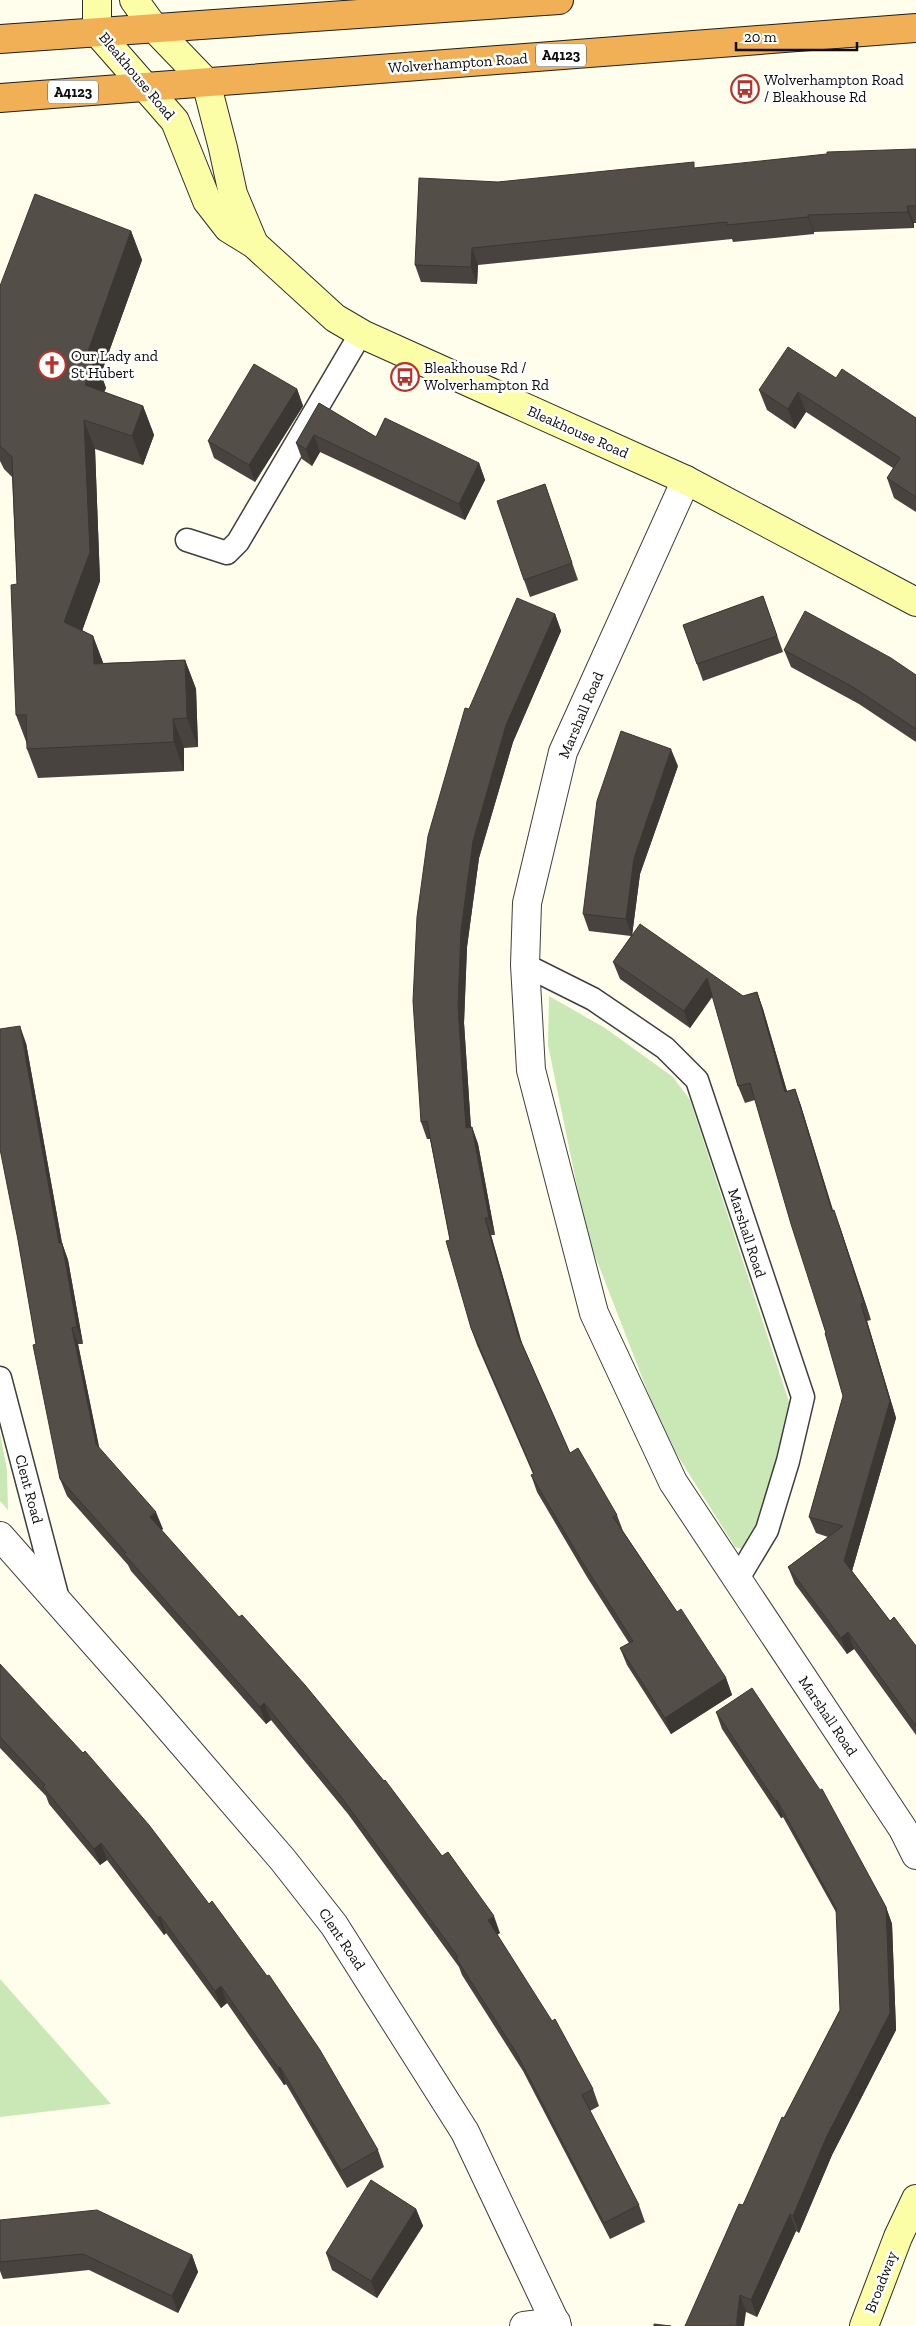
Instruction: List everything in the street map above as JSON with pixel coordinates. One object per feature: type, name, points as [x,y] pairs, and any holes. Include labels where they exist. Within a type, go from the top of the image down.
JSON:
[{"type":"highway","points":[[0,39],[559,0]]},
{"type":"highway","name":"Wolverhampton Road","points":[[0,98],[916,28]]},
{"type":"street","name":"Bleakhouse Road","points":[[97,0],[97,32],[175,121],[207,201],[228,228],[254,244],[335,318],[361,333],[686,480],[916,602]]},
{"type":"street","name":"Bleakhouse Road","points":[[134,0],[155,29],[206,82],[224,148],[233,194],[254,244]]},
{"type":"street","name":"Marshall Road","points":[[686,480],[563,752],[527,903],[525,965],[531,1070],[594,1313],[673,1482],[903,1829],[916,1855]]},
{"type":"street","name":"Clent Road","points":[[0,1536],[58,1599],[283,1860],[334,1924],[465,2132],[557,2324]]},
{"type":"street","name":"Broadway","points":[[864,2326],[907,2238],[916,2199]]},
{"type":"street","points":[[524,2326],[557,2324]]},
{"type":"lane","points":[[187,540],[227,553],[238,542],[361,333]]},
{"type":"lane","name":"Marshall Road","points":[[525,965],[592,999],[625,1021],[665,1048],[697,1080],[803,1397],[788,1461],[767,1530],[737,1580]]},
{"type":"lane","name":"Clent Road","points":[[0,1378],[58,1599]]},
{"type":"green space","points":[[549,996],[605,1028],[673,1077],[690,1100],[790,1405],[781,1461],[758,1531],[745,1550],[735,1547],[664,1434],[587,1235],[548,1045]]},
{"type":"green space","points":[[0,1433],[7,1470],[8,1510],[0,1501]]},
{"type":"green space","points":[[0,1979],[111,2104],[0,2117]]},
{"type":"building","points":[[916,149],[916,206],[907,206],[908,212],[808,215],[808,217],[727,225],[727,222],[472,248],[471,267],[415,265],[419,178],[498,182],[694,162],[694,168],[827,154],[827,152]]},
{"type":"building","points":[[35,194],[131,231],[86,357],[95,359],[85,385],[143,406],[132,436],[84,420],[90,552],[64,622],[93,636],[94,664],[185,660],[187,718],[173,719],[174,742],[27,749],[26,715],[16,715],[11,585],[17,584],[12,457],[0,446],[0,286]]},
{"type":"building","points":[[788,347],[836,378],[842,369],[916,418],[916,497],[887,478],[900,458],[798,392],[788,409],[759,390]]},
{"type":"building","points":[[254,364],[297,389],[249,465],[208,441]]},
{"type":"building","points":[[319,403],[376,437],[385,418],[479,463],[459,504],[314,435],[306,449],[296,443]]},
{"type":"building","points":[[545,484],[572,563],[524,580],[497,501]]},
{"type":"building","points":[[763,596],[777,636],[697,664],[683,625]]},
{"type":"building","points":[[517,598],[555,614],[506,725],[473,841],[461,930],[458,1006],[466,1128],[472,1127],[489,1218],[485,1218],[518,1335],[570,1453],[578,1448],[617,1515],[613,1517],[677,1612],[681,1609],[726,1678],[665,1718],[620,1648],[633,1641],[581,1560],[531,1475],[534,1474],[471,1328],[446,1241],[450,1240],[427,1121],[421,1122],[413,1001],[417,917],[428,836],[465,708],[469,709]]},
{"type":"building","points":[[805,611],[891,658],[916,675],[916,729],[853,687],[784,650]]},
{"type":"building","points":[[621,731],[671,749],[634,858],[626,919],[583,914],[597,801]]},
{"type":"building","points":[[640,924],[743,996],[757,992],[785,1092],[795,1089],[832,1211],[834,1210],[864,1303],[861,1304],[890,1401],[844,1561],[890,1621],[894,1617],[916,1646],[916,1726],[848,1632],[841,1638],[788,1567],[843,1526],[809,1517],[843,1396],[826,1333],[791,1224],[750,1083],[738,1086],[707,978],[684,1011],[613,962]]},
{"type":"building","points":[[20,1026],[59,1243],[62,1243],[77,1327],[72,1328],[96,1444],[156,1512],[150,1517],[239,1617],[242,1615],[305,1685],[385,1780],[442,1856],[448,1852],[494,1916],[488,1920],[552,2021],[555,2019],[593,2089],[582,2095],[639,2205],[604,2223],[517,2054],[456,1958],[458,1957],[342,1798],[264,1703],[260,1707],[60,1479],[33,1345],[36,1344],[0,1149],[0,1029]]},
{"type":"building","points":[[0,1664],[83,1753],[85,1751],[149,1825],[209,1904],[212,1901],[267,1976],[269,1975],[320,2050],[378,2150],[341,2171],[280,2067],[278,2068],[221,1986],[215,1991],[160,1916],[158,1918],[101,1843],[94,1849],[43,1787],[45,1785],[0,1737]]},
{"type":"building","points":[[752,1688],[820,1790],[822,1789],[886,1907],[890,2013],[826,2138],[793,2216],[790,2214],[751,2300],[740,2295],[736,2326],[685,2326],[739,2204],[743,2205],[782,2117],[784,2118],[840,2010],[836,1908],[777,1800],[775,1801],[716,1712]]},
{"type":"building","points":[[371,2180],[416,2209],[371,2281],[326,2253]]},
{"type":"building","points":[[97,2210],[192,2255],[172,2296],[83,2254],[0,2262],[0,2220]]},
{"type":"building","points":[[654,2324],[671,2326],[654,2326]]},
{"type":"place","name":"Wolverhampton Road / Bleakhouse Rd","points":[[745,89]]},
{"type":"place","name":"Our Lady and St Hubert","points":[[52,365]]},
{"type":"place","name":"Bleakhouse Rd / Wolverhampton Rd","points":[[405,377]]}]
